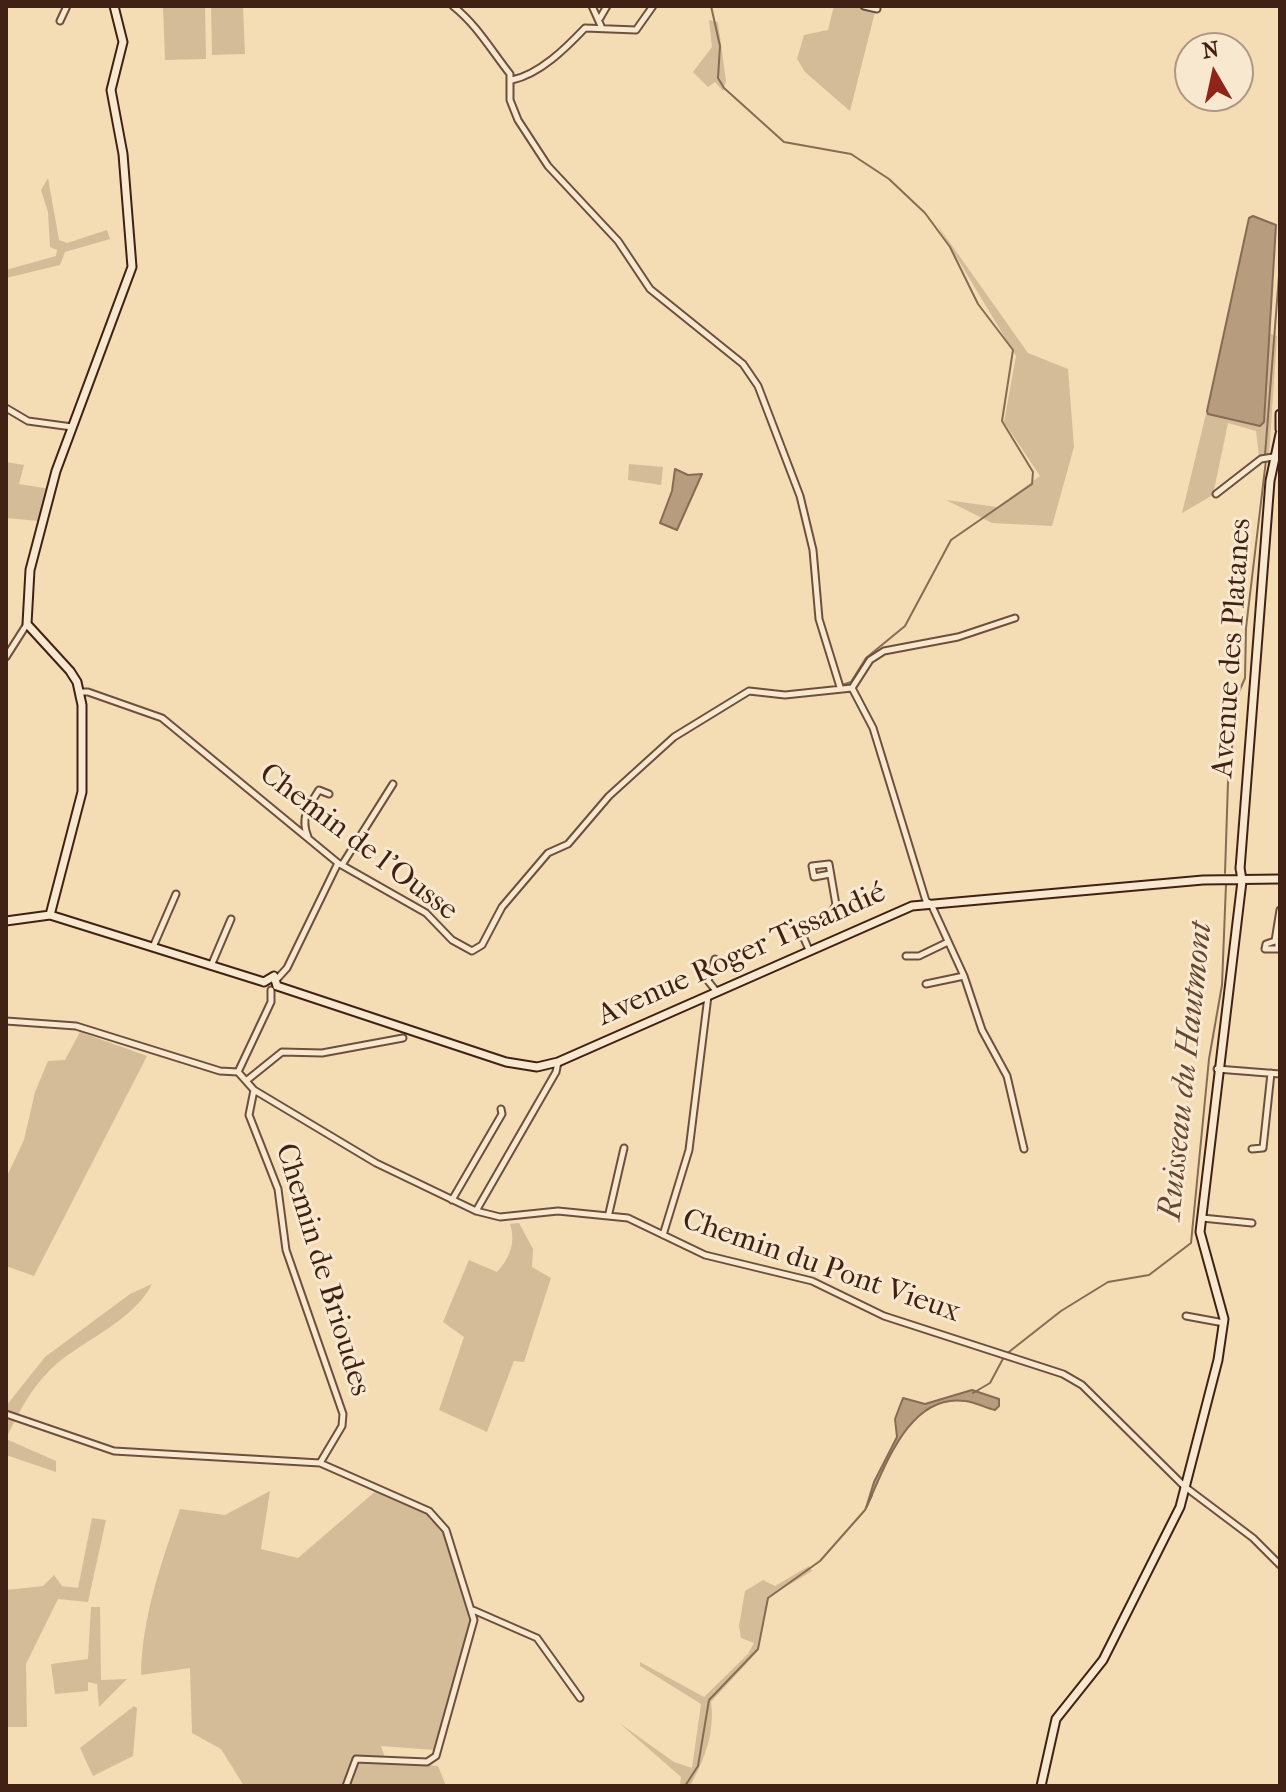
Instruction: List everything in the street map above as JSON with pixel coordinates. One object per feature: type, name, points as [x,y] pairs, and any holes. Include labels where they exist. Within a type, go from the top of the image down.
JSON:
[{"type":"street","points":[[60,21],[67,6]]},
{"type":"street","points":[[6,657],[27,624],[30,570],[56,471],[131,279],[123,154],[111,90],[123,42],[114,6]]},
{"type":"street","points":[[453,6],[475,24],[512,80],[510,100],[518,120],[548,166],[618,241],[650,289],[743,364],[758,386],[800,496],[813,550],[819,619],[840,687]]},
{"type":"street","points":[[592,6],[601,26]]},
{"type":"street","points":[[599,19],[607,6]]},
{"type":"street","points":[[512,80],[529,74],[553,57],[585,28],[601,26],[636,30],[653,6]]},
{"type":"street","points":[[864,6],[877,9]]},
{"type":"street","points":[[6,408],[28,421],[72,427]]},
{"type":"street","name":"Avenue des Platanes","points":[[1239,878],[1273,457],[1280,432],[1280,412]]},
{"type":"street","points":[[1216,494],[1261,459],[1273,457]]},
{"type":"street","points":[[1015,618],[958,637],[884,651],[870,660],[852,688],[873,728],[927,903],[964,976],[982,1030],[1007,1076],[1024,1149]]},
{"type":"street","points":[[27,624],[84,692],[82,792],[50,915]]},
{"type":"street","name":"Chemin de l'Ousse","points":[[84,692],[162,718],[340,864],[426,913],[452,940],[472,951],[482,945],[502,907],[548,853],[568,844],[609,796],[674,737],[749,691],[785,695],[852,688]]},
{"type":"street","points":[[238,1072],[271,1002],[275,985],[294,955],[340,864],[393,784]]},
{"type":"street","points":[[308,838],[303,825],[305,812],[319,790],[329,794]]},
{"type":"street","points":[[809,950],[800,929],[831,913],[836,905],[830,874]]},
{"type":"street","points":[[1041,1786],[1056,1719],[1103,1660],[1176,1514],[1219,1356],[1224,1323],[1202,1247],[1201,1218],[1239,878]]},
{"type":"street","name":"Avenue Roger Tissandié","points":[[275,985],[518,1066],[558,1062],[894,912],[927,903],[1239,878],[1280,879]]},
{"type":"street","points":[[153,947],[176,894]]},
{"type":"street","points":[[1275,941],[1280,910]]},
{"type":"street","points":[[6,921],[50,915],[275,985]]},
{"type":"street","points":[[210,966],[231,919]]},
{"type":"street","points":[[906,956],[919,956],[948,942]]},
{"type":"street","points":[[715,959],[708,981],[717,992]]},
{"type":"street","points":[[926,984],[964,976]]},
{"type":"street","points":[[663,1235],[689,1150],[708,996]]},
{"type":"street","points":[[6,1021],[76,1026],[220,1071],[238,1072],[254,1090]]},
{"type":"street","points":[[246,1081],[282,1052],[322,1053],[403,1038]]},
{"type":"street","points":[[476,1211],[558,1062]]},
{"type":"street","points":[[1217,1069],[1280,1074]]},
{"type":"street","points":[[1252,1149],[1263,1148],[1271,1073]]},
{"type":"street","name":"Chemin du Pont Vieux","points":[[254,1090],[376,1163],[476,1211],[500,1217],[558,1211],[609,1213],[628,1218],[705,1255],[812,1281],[884,1316],[1024,1360],[1082,1385],[1184,1486]]},
{"type":"street","name":"Chemin de Brioudes","points":[[254,1090],[249,1115],[278,1189],[286,1250],[343,1414],[342,1426],[320,1463]]},
{"type":"street","points":[[452,1200],[502,1114],[501,1109]]},
{"type":"street","points":[[609,1213],[624,1148]]},
{"type":"street","points":[[1201,1218],[1252,1223]]},
{"type":"street","points":[[1186,1316],[1224,1323]]},
{"type":"street","points":[[6,1414],[114,1451],[320,1463],[419,1506],[439,1520],[446,1530],[473,1610],[474,1629],[436,1756],[427,1762],[356,1759],[346,1786]]},
{"type":"street","points":[[1184,1486],[1253,1538],[1280,1565]]},
{"type":"street","points":[[473,1610],[537,1638],[580,1698]]},
{"type":"shaded area","points":[[163,6],[205,6],[206,59],[165,60]]},
{"type":"shaded area","points":[[211,6],[243,6],[245,54],[212,55]]},
{"type":"shaded area","points":[[834,6],[858,6],[875,12],[850,111],[805,72],[797,59],[804,35],[828,30]]},
{"type":"shaded area","points":[[709,20],[718,22],[726,81],[723,91],[715,82],[708,87],[693,72],[712,47]]},
{"type":"shaded area","points":[[48,178],[59,240],[67,243],[107,230],[110,239],[65,252],[60,265],[6,278],[6,270],[56,256],[57,250],[50,247],[48,212],[41,190]]},
{"type":"shaded area","points":[[1253,216],[1276,225],[1264,422],[1260,426],[1208,414],[1207,411],[1249,218]]},
{"type":"shaded area","points":[[936,223],[1028,353],[1068,369],[1074,447],[1052,526],[992,523],[946,500],[997,507],[1040,476],[1004,422],[1016,356]]},
{"type":"shaded area","points":[[1229,319],[1277,336],[1269,456],[1259,456],[1256,431],[1228,423],[1213,495],[1182,513]]},
{"type":"shaded area","points":[[6,462],[24,465],[19,484],[50,489],[39,521],[6,518]]},
{"type":"shaded area","points":[[629,464],[663,467],[661,485],[628,480]]},
{"type":"shaded area","points":[[675,469],[688,475],[702,474],[677,530],[660,523],[672,491]]},
{"type":"shaded area","points":[[80,1032],[147,1056],[34,1276],[6,1266],[6,1178],[24,1140],[35,1092],[48,1061],[65,1060]]},
{"type":"shaded area","points":[[519,1223],[533,1249],[532,1267],[551,1278],[524,1362],[514,1361],[487,1432],[439,1410],[464,1337],[443,1322],[469,1260],[497,1272],[511,1250],[510,1224]]},
{"type":"shaded area","points":[[152,1284],[132,1310],[49,1371],[24,1403],[6,1439],[6,1406],[45,1357],[130,1294]]},
{"type":"shaded area","points":[[972,1390],[999,1399],[999,1406],[995,1410],[969,1402],[945,1402],[929,1409],[902,1436],[866,1508],[874,1482],[897,1437],[895,1419],[903,1398],[925,1404]]},
{"type":"shaded area","points":[[6,1439],[56,1461],[56,1472],[6,1455]]},
{"type":"shaded area","points":[[377,1490],[429,1514],[437,1522],[447,1541],[471,1615],[468,1639],[435,1750],[381,1746],[386,1761],[438,1766],[446,1786],[244,1786],[221,1749],[192,1733],[190,1668],[141,1675],[149,1611],[180,1509],[225,1515],[270,1491],[261,1549],[298,1558]]},
{"type":"shaded area","points":[[92,1518],[106,1520],[88,1602],[58,1599],[26,1664],[27,1727],[6,1727],[6,1590],[43,1586],[54,1575],[62,1586],[78,1588]]},
{"type":"shaded area","points":[[809,1566],[812,1571],[769,1597],[758,1651],[711,1702],[712,1724],[700,1766],[690,1786],[680,1786],[681,1777],[618,1722],[674,1762],[692,1768],[701,1704],[640,1666],[640,1662],[704,1697],[748,1654],[754,1643],[741,1638],[739,1626],[745,1591],[763,1580],[775,1586]]},
{"type":"shaded area","points":[[91,1607],[100,1607],[101,1680],[127,1679],[99,1707],[97,1684],[88,1682],[88,1691],[55,1694],[51,1664],[88,1659]]},
{"type":"shaded area","points":[[134,1706],[137,1708],[133,1756],[93,1776],[80,1748]]},
{"type":"waterway","points":[[711,6],[720,46],[718,78],[724,88],[784,142],[851,154],[889,179],[925,213],[950,247],[978,304],[1013,350],[1002,421],[1033,472],[1032,484],[951,540],[905,626],[866,658],[851,682],[842,685]]},
{"type":"waterway","name":"Ruisseau du Hautmont","points":[[1265,455],[1280,263]]},
{"type":"waterway","name":"Ruisseau du Hautmont","points":[[1225,873],[1228,782],[1238,694],[1245,678],[1246,628],[1266,460]]},
{"type":"waterway","name":"Ruisseau du Hautmont","points":[[973,1393],[990,1383],[1005,1355],[1061,1311],[1108,1282],[1149,1275],[1191,1243],[1209,1059],[1222,985],[1226,884]]},
{"type":"waterway","name":"Ruisseau du Hautmont","points":[[685,1786],[698,1766],[709,1700],[758,1649],[768,1598],[820,1561],[865,1510],[872,1495]]}]
